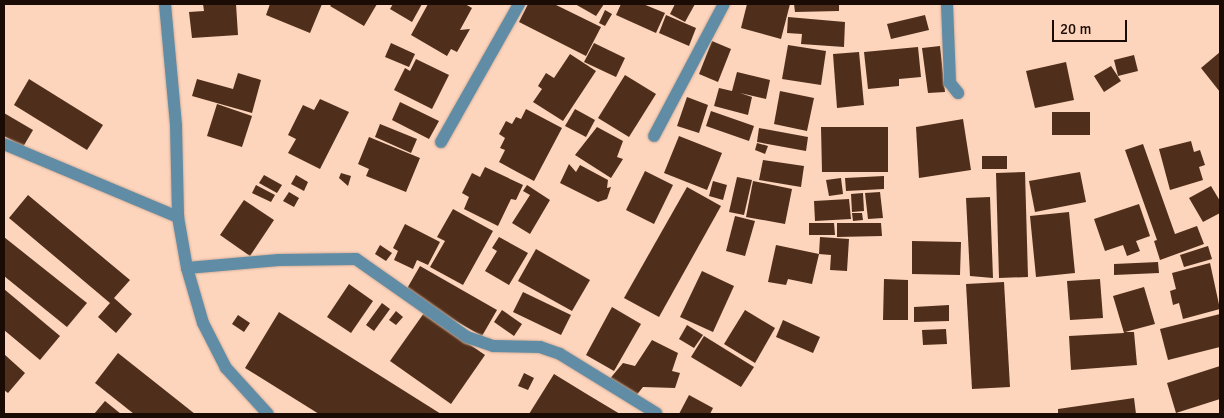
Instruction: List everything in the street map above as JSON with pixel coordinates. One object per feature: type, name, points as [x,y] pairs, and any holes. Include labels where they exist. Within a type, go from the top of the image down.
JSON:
[{"type":"street","points":[[165,4],[176,126],[178,217],[187,268],[203,323],[226,368],[268,414]]},
{"type":"street","points":[[441,142],[519,4]]},
{"type":"street","points":[[654,136],[724,4]]},
{"type":"street","points":[[947,4],[950,83],[958,92]]},
{"type":"street","points":[[4,144],[178,217]]},
{"type":"street","points":[[187,268],[279,260],[356,260],[467,337],[493,346],[540,347],[560,354],[656,413]]},
{"type":"building","points":[[203,4],[236,4],[238,35],[192,38],[189,12],[204,11]]},
{"type":"building","points":[[270,4],[322,4],[310,33],[266,15]]},
{"type":"building","points":[[332,4],[377,4],[364,26],[330,6]]},
{"type":"building","points":[[393,4],[422,4],[412,22],[390,9]]},
{"type":"building","points":[[428,4],[465,4],[472,8],[460,30],[470,29],[457,52],[451,49],[447,56],[411,35]]},
{"type":"building","points":[[528,4],[554,4],[601,27],[586,56],[519,22]]},
{"type":"building","points":[[575,4],[604,4],[596,16]]},
{"type":"building","points":[[621,4],[643,4],[665,13],[656,33],[616,15]]},
{"type":"building","points":[[675,4],[695,4],[685,22],[670,14]]},
{"type":"building","points":[[747,4],[790,4],[781,39],[741,28]]},
{"type":"building","points":[[794,4],[839,4],[839,11],[795,12]]},
{"type":"building","points":[[605,10],[612,14],[605,26],[599,23]]},
{"type":"building","points":[[666,15],[696,28],[689,46],[659,33]]},
{"type":"building","points":[[925,15],[929,30],[891,39],[887,24]]},
{"type":"building","points":[[788,17],[845,22],[844,47],[801,44],[802,34],[787,33]]},
{"type":"building","points":[[712,41],[731,49],[718,82],[699,74]]},
{"type":"building","points":[[391,43],[415,54],[409,67],[385,57]]},
{"type":"building","points":[[594,43],[625,58],[616,77],[584,62]]},
{"type":"building","points":[[788,45],[826,51],[821,85],[782,79]]},
{"type":"building","points":[[940,46],[945,92],[928,93],[922,48]]},
{"type":"building","points":[[918,47],[921,77],[899,79],[899,86],[868,89],[864,52]]},
{"type":"building","points":[[859,52],[864,105],[837,108],[833,54]]},
{"type":"building","points":[[1220,52],[1220,92],[1201,68]]},
{"type":"building","points":[[570,54],[596,71],[563,121],[533,102],[542,89],[538,86],[546,73],[554,78]]},
{"type":"building","points":[[1134,55],[1138,71],[1118,76],[1114,60]]},
{"type":"building","points":[[416,59],[449,75],[432,109],[394,90],[405,68],[410,71]]},
{"type":"building","points":[[1066,62],[1074,100],[1035,108],[1026,71]]},
{"type":"building","points":[[1111,66],[1121,81],[1104,92],[1094,76]]},
{"type":"building","points":[[737,72],[770,80],[766,99],[740,93],[752,97],[748,115],[714,106],[719,88],[732,91]]},
{"type":"building","points":[[238,73],[261,80],[252,113],[192,96],[197,79],[233,89]]},
{"type":"building","points":[[625,75],[656,94],[629,137],[598,118]]},
{"type":"building","points":[[29,79],[103,125],[87,150],[14,105]]},
{"type":"building","points":[[780,91],[814,98],[807,131],[774,124]]},
{"type":"building","points":[[687,97],[708,105],[699,133],[677,126]]},
{"type":"building","points":[[320,99],[349,112],[320,169],[288,153],[296,139],[288,135],[303,105],[314,110]]},
{"type":"building","points":[[400,102],[439,121],[429,139],[392,120]]},
{"type":"building","points":[[217,104],[252,116],[242,147],[207,136]]},
{"type":"building","points":[[526,109],[562,128],[534,181],[499,162],[505,150],[500,148],[505,138],[499,134],[506,121],[512,124],[516,117],[521,119]]},
{"type":"building","points":[[575,109],[595,120],[586,137],[565,126]]},
{"type":"building","points":[[711,111],[754,126],[749,141],[706,126]]},
{"type":"building","points":[[1052,112],[1090,112],[1090,135],[1052,135]]},
{"type":"building","points":[[4,113],[33,130],[23,147],[4,136]]},
{"type":"building","points":[[963,119],[971,170],[919,178],[916,127]]},
{"type":"building","points":[[380,124],[417,139],[411,153],[375,137]]},
{"type":"building","points":[[597,127],[623,141],[617,157],[623,159],[611,178],[575,155]]},
{"type":"building","points":[[821,127],[888,127],[888,172],[822,172]]},
{"type":"building","points":[[759,128],[808,137],[806,151],[757,142]]},
{"type":"building","points":[[679,136],[722,153],[707,190],[664,173]]},
{"type":"building","points":[[369,137],[420,158],[406,192],[366,176],[369,169],[358,164]]},
{"type":"building","points":[[1191,141],[1194,152],[1200,150],[1205,165],[1199,167],[1203,180],[1170,190],[1159,149]]},
{"type":"building","points":[[757,143],[768,146],[765,154],[755,150]]},
{"type":"building","points":[[1143,144],[1175,234],[1197,226],[1204,244],[1160,260],[1154,241],[1157,240],[1125,150]]},
{"type":"building","points":[[982,156],[1007,156],[1007,169],[982,169]]},
{"type":"building","points":[[763,160],[804,166],[801,187],[759,180]]},
{"type":"building","points":[[569,164],[576,172],[580,165],[608,180],[607,188],[611,187],[607,199],[598,202],[560,183]]},
{"type":"building","points":[[485,167],[523,185],[516,200],[511,199],[498,226],[464,209],[469,197],[462,193],[472,173],[480,177]]},
{"type":"building","points":[[645,171],[673,185],[654,224],[626,210]]},
{"type":"building","points":[[1025,172],[1028,277],[999,278],[996,173]]},
{"type":"building","points":[[1080,172],[1086,202],[1035,212],[1029,181]]},
{"type":"building","points":[[341,173],[351,176],[348,186],[339,178]]},
{"type":"building","points":[[264,175],[282,185],[277,193],[259,183]]},
{"type":"building","points":[[296,175],[308,182],[304,191],[291,184]]},
{"type":"building","points":[[884,176],[884,189],[846,191],[845,178]]},
{"type":"building","points":[[737,177],[752,180],[744,215],[729,212]]},
{"type":"building","points":[[841,178],[843,194],[829,196],[826,180]]},
{"type":"building","points":[[713,181],[727,185],[723,200],[709,196]]},
{"type":"building","points":[[753,181],[792,189],[785,224],[746,217]]},
{"type":"building","points":[[256,185],[275,195],[271,202],[252,193]]},
{"type":"building","points":[[527,185],[550,200],[530,234],[512,223],[530,195],[523,191]]},
{"type":"building","points":[[1211,186],[1220,201],[1220,213],[1203,222],[1189,198]]},
{"type":"building","points":[[687,187],[721,206],[659,317],[624,298]]},
{"type":"building","points":[[289,192],[299,198],[294,207],[283,201]]},
{"type":"building","points":[[880,192],[883,218],[868,219],[865,193]]},
{"type":"building","points":[[863,193],[864,211],[852,212],[851,194]]},
{"type":"building","points":[[28,195],[130,280],[114,298],[132,314],[116,333],[98,317],[110,303],[9,218]]},
{"type":"building","points":[[990,197],[993,278],[970,276],[966,198]]},
{"type":"building","points":[[849,199],[851,219],[815,221],[814,201]]},
{"type":"building","points":[[244,200],[274,220],[250,256],[220,235]]},
{"type":"building","points":[[1139,204],[1150,236],[1136,241],[1140,251],[1127,256],[1123,245],[1105,251],[1094,219]]},
{"type":"building","points":[[453,209],[493,231],[463,285],[430,267],[445,241],[437,237]]},
{"type":"building","points":[[1069,212],[1075,273],[1036,277],[1030,216]]},
{"type":"building","points":[[852,213],[862,213],[863,220],[853,221]]},
{"type":"building","points":[[735,216],[755,221],[745,256],[726,251]]},
{"type":"building","points":[[809,223],[834,223],[835,235],[809,235]]},
{"type":"building","points":[[837,223],[881,223],[882,236],[837,237]]},
{"type":"building","points":[[405,224],[440,242],[428,265],[417,260],[413,269],[394,260],[398,251],[393,248]]},
{"type":"building","points":[[4,237],[87,303],[67,327],[4,276]]},
{"type":"building","points":[[499,237],[528,253],[509,285],[485,271],[497,251],[492,248]]},
{"type":"building","points":[[820,237],[849,239],[847,271],[830,270],[831,255],[819,254]]},
{"type":"building","points":[[912,241],[961,242],[960,275],[912,274]]},
{"type":"building","points":[[380,245],[392,253],[386,261],[375,254]]},
{"type":"building","points":[[776,245],[819,254],[812,284],[788,279],[786,285],[768,282]]},
{"type":"building","points":[[1208,246],[1212,259],[1184,267],[1180,255]]},
{"type":"building","points":[[536,249],[590,280],[572,311],[518,281]]},
{"type":"building","points":[[1158,262],[1159,273],[1114,275],[1114,264]]},
{"type":"building","points":[[1210,263],[1220,309],[1183,319],[1179,303],[1173,305],[1170,291],[1176,289],[1172,273]]},
{"type":"building","points":[[420,266],[497,310],[482,336],[405,292]]},
{"type":"building","points":[[702,271],[734,286],[713,332],[680,317]]},
{"type":"building","points":[[884,279],[908,280],[908,320],[883,320]]},
{"type":"building","points":[[1100,279],[1103,318],[1070,320],[1067,281]]},
{"type":"building","points":[[1004,282],[1010,387],[972,389],[966,284]]},
{"type":"building","points":[[349,284],[373,301],[351,333],[327,317]]},
{"type":"building","points":[[1144,287],[1155,324],[1125,332],[1134,332],[1137,365],[1071,370],[1069,336],[1124,333],[1113,296]]},
{"type":"building","points":[[4,289],[60,336],[40,360],[4,330]]},
{"type":"building","points":[[523,292],[571,315],[561,335],[513,312]]},
{"type":"building","points":[[382,303],[390,309],[374,331],[366,325]]},
{"type":"building","points":[[949,305],[949,321],[914,322],[914,307]]},
{"type":"building","points":[[612,307],[641,324],[614,371],[586,355]]},
{"type":"building","points":[[502,310],[522,324],[514,336],[494,322]]},
{"type":"building","points":[[745,310],[775,328],[755,363],[724,344]]},
{"type":"building","points":[[396,311],[403,317],[396,325],[389,320]]},
{"type":"building","points":[[279,312],[441,414],[319,414],[245,368]]},
{"type":"building","points":[[424,313],[485,355],[451,404],[390,361]]},
{"type":"building","points":[[1220,314],[1220,347],[1168,360],[1160,329]]},
{"type":"building","points":[[238,315],[250,323],[244,332],[232,324]]},
{"type":"building","points":[[783,320],[820,337],[813,353],[776,337]]},
{"type":"building","points":[[687,325],[703,335],[694,348],[679,339]]},
{"type":"building","points":[[946,329],[947,344],[923,345],[922,330]]},
{"type":"building","points":[[704,336],[754,367],[741,387],[691,357]]},
{"type":"building","points":[[652,340],[678,353],[672,371],[680,373],[675,388],[643,387],[635,397],[608,381],[623,363],[635,366]]},
{"type":"building","points":[[118,353],[195,414],[134,414],[95,383]]},
{"type":"building","points":[[4,354],[25,373],[8,393],[4,390]]},
{"type":"building","points":[[1220,366],[1220,399],[1176,413],[1167,383]]},
{"type":"building","points":[[524,373],[534,378],[528,390],[518,386]]},
{"type":"building","points":[[554,374],[585,393],[620,414],[529,414]]},
{"type":"building","points":[[689,395],[713,408],[710,414],[679,414]]},
{"type":"building","points":[[1134,398],[1136,414],[1058,414],[1058,409]]},
{"type":"building","points":[[105,401],[121,414],[94,414]]}]
